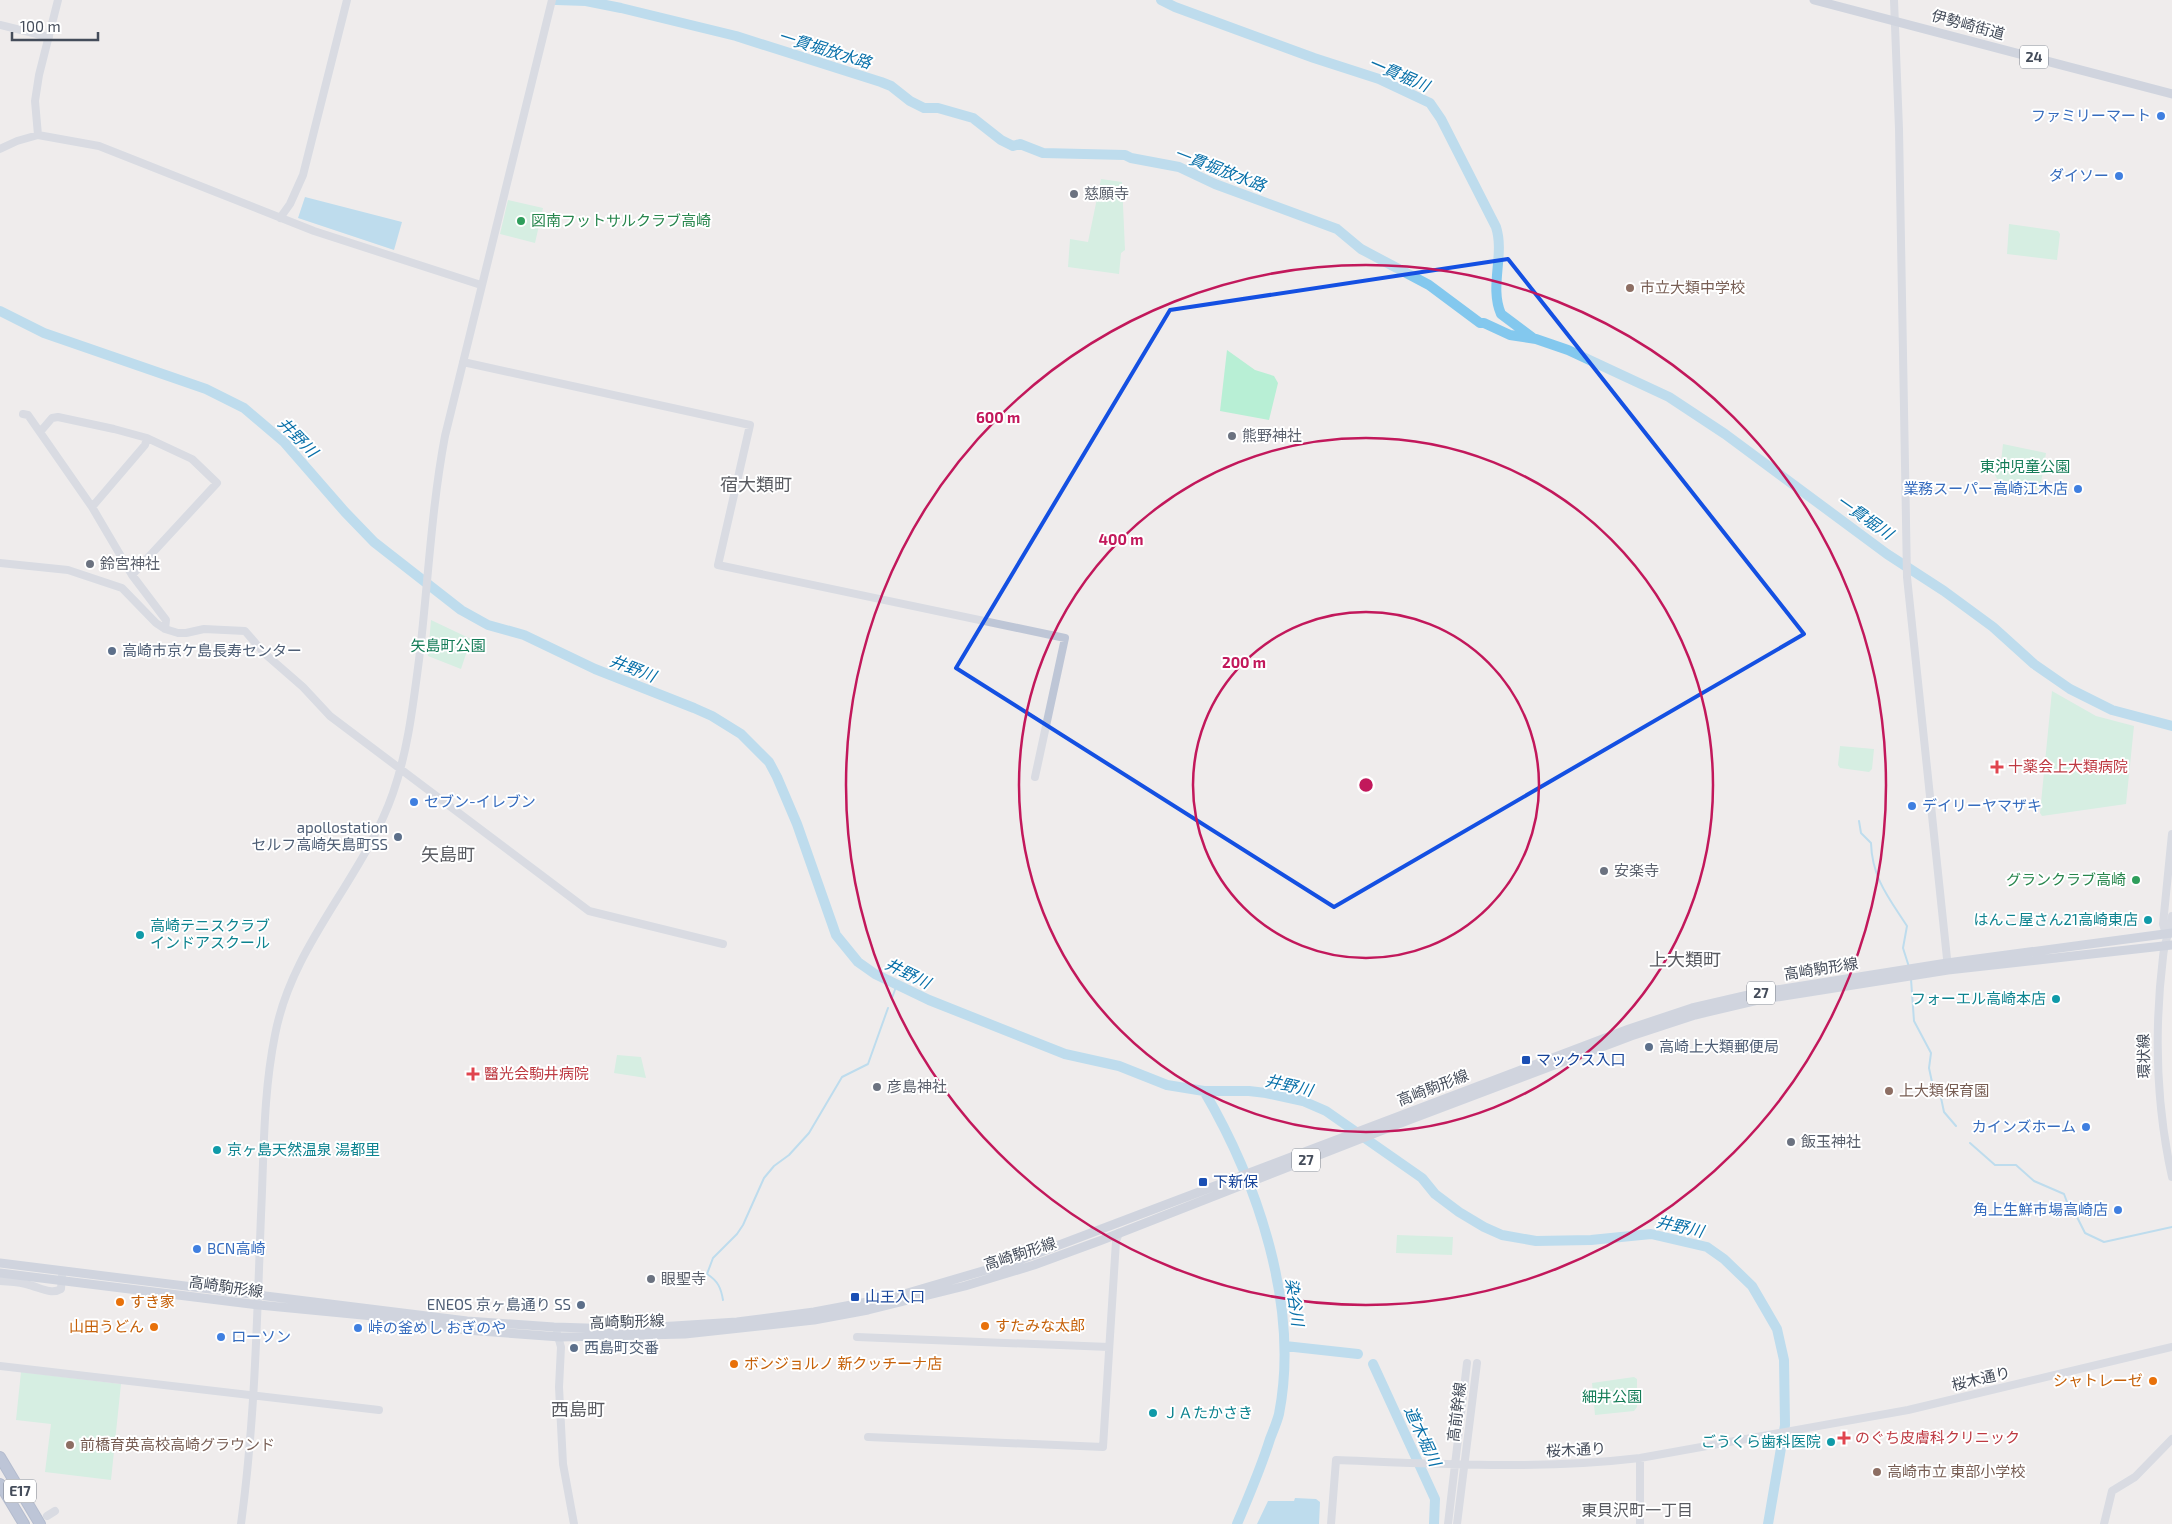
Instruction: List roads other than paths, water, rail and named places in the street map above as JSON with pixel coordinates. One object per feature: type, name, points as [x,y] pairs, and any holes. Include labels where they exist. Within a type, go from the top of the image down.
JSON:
[{"type":"highway","name":"E17","points":[[0,1457],[43,1520]]},
{"type":"highway","name":"E17","points":[[0,1484],[24,1524]]},
{"type":"main road","name":"伊勢崎街道","points":[[1814,0],[2172,94]]},
{"type":"main road","name":"高崎駒形線","points":[[258,1301],[466,1321],[618,1329],[736,1322],[814,1312],[894,1297],[1017,1261],[1234,1183],[1377,1128],[1695,1015],[1758,1000],[1948,967],[2169,934]]},
{"type":"main road","name":"高崎駒形線","points":[[1948,967],[2168,945]]},
{"type":"main road","name":"高崎駒形線","points":[[0,1273],[62,1276],[373,1316],[466,1330],[560,1337],[685,1334],[814,1320],[868,1310],[966,1286],[1119,1233],[1234,1183]]},
{"type":"main road","name":"高崎駒形線","points":[[0,1263],[62,1276]]},
{"type":"street","points":[[38,135],[35,101],[58,0]]},
{"type":"street","points":[[280,218],[290,204],[303,175],[347,0]]},
{"type":"street","points":[[1894,0],[1908,577],[1948,967]]},
{"type":"street","points":[[241,1524],[254,1396],[265,1096],[280,1009],[307,948],[360,863],[376,832],[393,793],[408,742],[425,609],[440,463],[481,285],[552,3]]},
{"type":"street","points":[[0,25],[49,37]]},
{"type":"street","points":[[0,149],[17,141],[38,135],[99,146],[280,218],[481,285]]},
{"type":"street","points":[[463,362],[750,425],[718,565],[1065,638],[1035,777]]},
{"type":"street","points":[[23,414],[28,415],[92,507],[132,576],[166,620],[165,629]]},
{"type":"street","points":[[40,432],[52,418],[58,417],[114,428],[147,438],[192,459],[217,483],[132,576]]},
{"type":"street","points":[[92,507],[145,444],[147,438]]},
{"type":"street","points":[[0,564],[68,570],[122,588],[156,623],[165,629],[186,633],[204,629],[245,631],[264,653],[303,687],[330,716],[589,911],[723,944]]},
{"type":"street","name":"環状線","points":[[2169,934],[2162,924],[2172,834]]},
{"type":"street","name":"環状線","points":[[2172,916],[2158,1002],[2158,1068],[2162,1123],[2172,1177]]},
{"type":"street","points":[[868,1437],[1103,1447],[1116,1242],[1119,1233]]},
{"type":"street","points":[[0,1281],[29,1284],[54,1291],[61,1289],[62,1276]]},
{"type":"street","points":[[554,1327],[560,1337],[559,1386],[563,1464],[574,1524]]},
{"type":"street","points":[[857,1337],[1109,1347]]},
{"type":"street","name":"桜木通り","points":[[1331,1524],[1336,1460],[1522,1466],[1599,1463],[1640,1458],[1908,1410],[2172,1347]]},
{"type":"street","name":"高前幹線","points":[[1448,1524],[1467,1363]]},
{"type":"street","name":"高前幹線","points":[[1457,1524],[1477,1363]]},
{"type":"street","points":[[0,1366],[379,1410]]},
{"type":"street","points":[[2104,1524],[2112,1490],[2135,1477],[2172,1439]]},
{"type":"street","points":[[1640,1458],[1640,1524]]},
{"type":"street","points":[[43,1520],[55,1511]]},
{"type":"water","points":[[305,197],[402,222],[394,250],[298,218]]},
{"type":"water","points":[[1295,1498],[1316,1499],[1320,1502],[1319,1524],[1257,1524],[1268,1501],[1294,1501]]},
{"type":"waterway","name":"一貫堀放水路","points":[[556,0],[586,1],[736,36],[881,82],[891,86],[910,101],[924,108],[938,108],[973,118],[1001,140],[1013,146],[1020,144],[1043,153],[1125,155],[1131,158],[1179,167],[1215,184],[1337,229],[1361,249],[1429,285],[1480,323],[1510,335],[1536,339],[1568,350],[1669,397],[1725,434],[1887,554],[1944,591],[1993,627],[2034,664],[2070,689],[2112,710],[2172,726]]},
{"type":"waterway","name":"一貫堀川","points":[[1161,0],[1175,7],[1314,58],[1379,79],[1430,103],[1441,119],[1496,227],[1499,248],[1496,293],[1501,314],[1533,338]]},
{"type":"waterway","name":"井野川","points":[[0,311],[44,333],[206,389],[244,408],[284,442],[374,542],[461,610],[488,625],[524,635],[595,669],[694,708],[712,716],[741,734],[769,762],[777,777],[797,824],[836,935],[858,962],[875,974],[929,1000],[1065,1054],[1119,1066],[1167,1085],[1204,1091],[1249,1091],[1303,1101],[1326,1111],[1422,1178],[1435,1194],[1459,1212],[1502,1235],[1536,1241],[1591,1240],[1651,1234],[1707,1247],[1724,1259],[1752,1286],[1777,1329],[1784,1360],[1785,1425],[1768,1524]]},
{"type":"waterway","points":[[1859,821],[1861,833],[1871,843],[1878,877],[1888,897],[1907,926],[1903,948],[1909,967]]},
{"type":"waterway","points":[[1911,979],[1914,1021],[1931,1053],[1929,1068],[1932,1082],[1940,1093],[1944,1112],[1956,1126]]},
{"type":"waterway","points":[[892,998],[897,984]]},
{"type":"waterway","points":[[723,1300],[718,1285],[707,1274],[713,1258],[737,1234],[743,1225],[764,1178],[809,1133],[842,1077],[868,1064],[888,1008]]},
{"type":"waterway","name":"染谷川","points":[[1204,1091],[1224,1127],[1257,1205],[1270,1247],[1279,1289],[1284,1331],[1284,1373],[1279,1414],[1259,1471],[1237,1524]]},
{"type":"waterway","points":[[1970,1143],[1995,1165],[2016,1165],[2034,1181],[2064,1194],[2070,1210],[2077,1217],[2085,1233],[2104,1242],[2172,1227]]},
{"type":"waterway","name":"道木堀川","points":[[1285,1346],[1358,1354]]},
{"type":"waterway","name":"道木堀川","points":[[1373,1364],[1435,1499],[1434,1524]]},
{"type":"place","name":"ファミリーマート","points":[[2161,116]]},
{"type":"place","name":"ダイソー","points":[[2119,176]]},
{"type":"place","name":"慈願寺","points":[[1074,194]]},
{"type":"place","name":"図南フットサルクラブ高崎","points":[[521,221]]},
{"type":"place","name":"市立大類中学校","points":[[1630,288]]},
{"type":"place","name":"熊野神社","points":[[1232,436]]},
{"type":"place","name":"業務スーパー高崎江木店","points":[[2078,489]]},
{"type":"place","name":"鈴宮神社","points":[[90,564]]},
{"type":"place","name":"高崎市京ケ島長寿センター","points":[[112,651]]},
{"type":"place","name":"十薬会上大類病院","points":[[1997,767]]},
{"type":"place","name":"セブン-イレブン","points":[[414,802]]},
{"type":"place","name":"デイリーヤマザキ","points":[[1912,806]]},
{"type":"place","name":"apollostation セルフ高崎矢島町SS","points":[[398,837]]},
{"type":"place","name":"安楽寺","points":[[1604,871]]},
{"type":"place","name":"グランクラブ高崎","points":[[2136,880]]},
{"type":"place","name":"はんこ屋さん21高崎東店","points":[[2148,920]]},
{"type":"place","name":"高崎テニスクラブ インドアスクール","points":[[140,935]]},
{"type":"place","name":"フォーエル高崎本店","points":[[2056,999]]},
{"type":"place","name":"高崎上大類郵便局","points":[[1649,1047]]},
{"type":"place","name":"マックス入口","points":[[1526,1060]]},
{"type":"place","name":"醫光会駒井病院","points":[[473,1074]]},
{"type":"place","name":"彦島神社","points":[[877,1087]]},
{"type":"place","name":"上大類保育園","points":[[1889,1091]]},
{"type":"place","name":"カインズホーム","points":[[2086,1127]]},
{"type":"place","name":"飯玉神社","points":[[1791,1142]]},
{"type":"place","name":"京ヶ島天然温泉 湯都里","points":[[217,1150]]},
{"type":"place","name":"下新保","points":[[1203,1182]]},
{"type":"place","name":"角上生鮮市場高崎店","points":[[2118,1210]]},
{"type":"place","name":"BCN高崎","points":[[197,1249]]},
{"type":"place","name":"眼聖寺","points":[[651,1279]]},
{"type":"place","name":"山王入口","points":[[855,1297]]},
{"type":"place","name":"すき家","points":[[120,1302]]},
{"type":"place","name":"ENEOS 京ヶ島通り SS","points":[[581,1305]]},
{"type":"place","name":"すたみな太郎","points":[[985,1326]]},
{"type":"place","name":"山田うどん","points":[[154,1327]]},
{"type":"place","name":"峠の釜めし おぎのや","points":[[358,1328]]},
{"type":"place","name":"ローソン","points":[[221,1337]]},
{"type":"place","name":"西島町交番","points":[[574,1348]]},
{"type":"place","name":"ボンジョルノ 新クッチーナ店","points":[[734,1364]]},
{"type":"place","name":"シャトレーゼ","points":[[2153,1381]]},
{"type":"place","name":"ＪＡたかさき","points":[[1153,1413]]},
{"type":"place","name":"のぐち皮膚科クリニック","points":[[1844,1438]]},
{"type":"place","name":"ごうくら歯科医院","points":[[1831,1442]]},
{"type":"place","name":"前橋育英高校高崎グラウンド","points":[[70,1445]]},
{"type":"place","name":"高崎市立 東部小学校","points":[[1877,1472]]},
{"type":"district","name":"宿大類町","points":[[756,485]]},
{"type":"district","name":"矢島町","points":[[448,855]]},
{"type":"district","name":"上大類町","points":[[1685,960]]},
{"type":"district","name":"西島町","points":[[578,1410]]},
{"type":"district","name":"東貝沢町一丁目","points":[[1637,1510]]},
{"type":"park label","name":"東沖児童公園","points":[[2025,467]]},
{"type":"park label","name":"矢島町公園","points":[[448,646]]},
{"type":"park label","name":"細井公園","points":[[1612,1397]]}]
